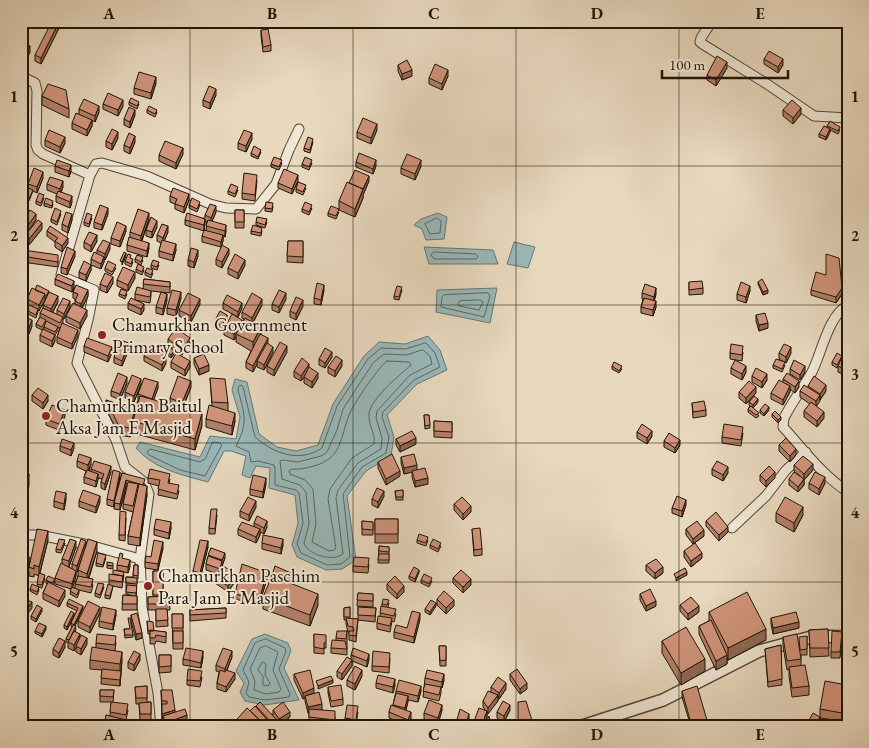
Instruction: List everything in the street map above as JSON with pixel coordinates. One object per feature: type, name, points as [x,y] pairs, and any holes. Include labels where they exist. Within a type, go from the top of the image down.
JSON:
[{"type":"street","points":[[712,21],[701,38],[700,42],[704,45],[814,116],[848,118]]},
{"type":"street","points":[[21,76],[35,83],[37,91],[36,145],[38,150],[90,175]]},
{"type":"street","points":[[161,727],[158,693],[142,607],[140,559],[149,494],[144,482],[125,467],[116,440],[77,363],[94,290],[63,277],[61,274],[90,175],[96,164],[102,162],[147,176],[210,204],[226,208],[256,209],[276,184],[289,150],[300,129]]},
{"type":"street","points":[[848,306],[842,309],[834,318],[813,370],[784,418],[783,427],[817,467],[848,492]]},
{"type":"street","points":[[732,528],[766,496],[786,470],[806,452]]},
{"type":"street","points":[[21,536],[47,537],[140,559]]},
{"type":"street","points":[[579,727],[663,700],[759,652],[815,636],[848,636]]},
{"type":"water","points":[[438,213],[447,217],[444,239],[426,240],[422,229],[414,225],[421,219]]},
{"type":"water","points":[[514,242],[535,247],[528,268],[507,264]]},
{"type":"water","points":[[424,247],[493,250],[498,264],[429,264]]},
{"type":"water","points":[[497,288],[490,323],[436,312],[437,290]]},
{"type":"water","points":[[428,336],[440,350],[447,370],[417,384],[387,415],[394,437],[391,456],[366,471],[347,496],[356,560],[342,569],[326,570],[297,557],[292,545],[298,523],[295,495],[269,488],[270,468],[256,466],[250,478],[242,475],[246,456],[231,451],[224,451],[208,482],[179,474],[160,466],[136,448],[140,442],[200,457],[210,436],[236,439],[240,417],[232,390],[235,379],[247,382],[259,434],[277,447],[296,451],[318,445],[333,404],[364,356],[379,342],[405,344]]},
{"type":"water","points":[[265,634],[288,643],[291,651],[284,668],[299,700],[265,705],[245,701],[240,692],[244,683],[236,671],[252,639]]},
{"type":"building","points":[[21,21],[28,21],[22,30],[21,29]]},
{"type":"building","points":[[52,21],[59,22],[41,58],[35,55]]},
{"type":"building","points":[[268,29],[271,45],[263,47],[261,30]]},
{"type":"building","points":[[21,42],[30,46],[27,52],[21,49]]},
{"type":"building","points":[[769,51],[783,59],[778,67],[764,59]]},
{"type":"building","points":[[717,56],[727,62],[716,80],[707,75]]},
{"type":"building","points":[[407,60],[412,70],[402,74],[398,65]]},
{"type":"building","points":[[435,64],[448,70],[442,84],[429,78]]},
{"type":"building","points":[[139,72],[156,77],[151,93],[134,88]]},
{"type":"building","points":[[48,84],[66,90],[69,109],[42,96]]},
{"type":"building","points":[[209,86],[216,89],[210,103],[203,100]]},
{"type":"building","points":[[108,93],[123,100],[118,110],[103,104]]},
{"type":"building","points":[[131,98],[139,102],[137,106],[129,102]]},
{"type":"building","points":[[84,99],[99,106],[95,116],[79,109]]},
{"type":"building","points":[[792,100],[801,108],[793,118],[783,110]]},
{"type":"building","points":[[149,106],[157,110],[155,114],[147,110]]},
{"type":"building","points":[[129,107],[135,110],[130,122],[124,119]]},
{"type":"building","points":[[76,113],[92,120],[87,130],[72,123]]},
{"type":"building","points":[[363,118],[377,124],[371,138],[357,132]]},
{"type":"building","points":[[830,121],[840,127],[838,131],[827,126]]},
{"type":"building","points":[[824,126],[830,129],[826,137],[819,134]]},
{"type":"building","points":[[112,129],[118,132],[112,144],[106,141]]},
{"type":"building","points":[[49,130],[65,137],[60,147],[45,140]]},
{"type":"building","points":[[244,130],[252,133],[246,146],[238,143]]},
{"type":"building","points":[[129,133],[135,136],[130,148],[124,145]]},
{"type":"building","points":[[308,137],[313,139],[310,150],[304,148]]},
{"type":"building","points":[[165,141],[183,148],[176,163],[159,155]]},
{"type":"building","points":[[254,146],[261,150],[258,157],[251,153]]},
{"type":"building","points":[[21,148],[27,151],[22,160],[21,159]]},
{"type":"building","points":[[359,153],[376,160],[373,169],[356,162]]},
{"type":"building","points":[[407,154],[421,160],[415,174],[401,168]]},
{"type":"building","points":[[274,157],[282,160],[279,167],[271,164]]},
{"type":"building","points":[[305,157],[312,160],[309,167],[302,164]]},
{"type":"building","points":[[57,160],[71,165],[69,171],[55,166]]},
{"type":"building","points":[[34,168],[43,172],[37,187],[28,184]]},
{"type":"building","points":[[284,169],[298,175],[292,189],[278,183]]},
{"type":"building","points":[[355,170],[369,176],[363,189],[349,183]]},
{"type":"building","points":[[244,173],[257,175],[255,195],[242,193]]},
{"type":"building","points":[[50,177],[63,181],[60,189],[47,184]]},
{"type":"building","points":[[298,182],[306,185],[303,192],[296,189]]},
{"type":"building","points":[[347,182],[363,189],[355,209],[339,201]]},
{"type":"building","points":[[231,184],[238,187],[235,194],[228,191]]},
{"type":"building","points":[[26,187],[33,190],[29,199],[23,196]]},
{"type":"building","points":[[173,188],[189,194],[184,207],[175,204],[177,199],[170,196]]},
{"type":"building","points":[[58,191],[72,196],[70,202],[56,196]]},
{"type":"building","points":[[39,193],[44,195],[41,203],[36,201]]},
{"type":"building","points":[[46,198],[53,201],[52,206],[44,203]]},
{"type":"building","points":[[192,198],[200,202],[197,209],[189,205]]},
{"type":"building","points":[[266,202],[273,203],[272,209],[265,208]]},
{"type":"building","points":[[305,202],[312,205],[309,212],[302,209]]},
{"type":"building","points":[[210,204],[216,206],[211,218],[205,215]]},
{"type":"building","points":[[100,205],[108,208],[102,225],[94,222]]},
{"type":"building","points":[[331,206],[339,209],[336,216],[328,213]]},
{"type":"building","points":[[55,208],[61,211],[57,222],[51,219]]},
{"type":"building","points":[[138,209],[149,213],[141,236],[130,232]]},
{"type":"building","points":[[30,210],[36,214],[27,227],[21,223]]},
{"type":"building","points":[[235,210],[244,210],[244,222],[235,222]]},
{"type":"building","points":[[66,212],[72,214],[68,227],[62,224]]},
{"type":"building","points":[[87,213],[92,215],[89,224],[84,222]]},
{"type":"building","points":[[187,213],[205,219],[204,225],[185,220]]},
{"type":"building","points":[[151,217],[157,221],[152,232],[146,230]]},
{"type":"building","points":[[257,217],[267,219],[265,225],[256,222]]},
{"type":"building","points":[[38,220],[42,223],[29,239],[25,235]]},
{"type":"building","points":[[208,220],[226,225],[225,231],[206,226]]},
{"type":"building","points":[[117,222],[126,226],[120,241],[111,238]]},
{"type":"building","points":[[162,224],[168,226],[163,238],[157,235]]},
{"type":"building","points":[[253,225],[262,228],[261,233],[251,231]]},
{"type":"building","points":[[50,226],[68,238],[62,246],[55,241],[58,238],[47,231]]},
{"type":"building","points":[[204,230],[223,235],[221,242],[202,236]]},
{"type":"building","points":[[89,232],[97,235],[91,246],[84,242]]},
{"type":"building","points":[[129,237],[149,243],[147,251],[127,245]]},
{"type":"building","points":[[103,240],[110,243],[105,254],[97,250]]},
{"type":"building","points":[[162,240],[176,244],[173,255],[159,251]]},
{"type":"building","points":[[288,241],[303,241],[303,257],[287,256]]},
{"type":"building","points":[[222,245],[229,249],[222,262],[216,259]]},
{"type":"building","points":[[67,247],[75,251],[67,269],[61,267]]},
{"type":"building","points":[[191,248],[198,250],[194,262],[188,260]]},
{"type":"building","points":[[23,250],[58,255],[58,262],[22,256]]},
{"type":"building","points":[[94,252],[104,257],[101,264],[91,259]]},
{"type":"building","points":[[124,252],[126,253],[122,262],[120,261]]},
{"type":"building","points":[[128,254],[133,259],[131,264],[125,261]]},
{"type":"building","points":[[235,254],[245,260],[238,273],[228,268]]},
{"type":"building","points":[[826,254],[839,258],[842,288],[836,297],[811,290],[816,272],[826,275]]},
{"type":"building","points":[[137,255],[143,257],[141,262],[135,259]]},
{"type":"building","points":[[845,257],[848,258],[848,267],[842,264]]},
{"type":"building","points":[[153,260],[159,262],[157,267],[151,265]]},
{"type":"building","points":[[84,261],[91,265],[86,275],[79,272]]},
{"type":"building","points":[[108,261],[116,265],[112,272],[105,268]]},
{"type":"building","points":[[138,264],[144,267],[142,272],[136,269]]},
{"type":"building","points":[[123,267],[135,272],[128,285],[117,280]]},
{"type":"building","points":[[147,268],[153,270],[151,275],[145,272]]},
{"type":"building","points":[[105,273],[113,277],[107,287],[100,284]]},
{"type":"building","points":[[58,274],[74,281],[72,286],[55,279]]},
{"type":"building","points":[[144,279],[170,282],[170,287],[143,284]]},
{"type":"building","points":[[762,279],[768,290],[763,292],[758,282]]},
{"type":"building","points":[[702,281],[703,288],[689,290],[689,282]]},
{"type":"building","points":[[741,282],[750,286],[746,297],[737,294]]},
{"type":"building","points":[[317,283],[324,285],[321,300],[314,298]]},
{"type":"building","points":[[645,284],[656,288],[654,297],[642,293]]},
{"type":"building","points":[[37,285],[49,291],[46,296],[35,290]]},
{"type":"building","points":[[76,285],[88,290],[81,304],[75,301],[78,294],[73,292]]},
{"type":"building","points":[[397,286],[402,287],[399,297],[394,296]]},
{"type":"building","points":[[137,287],[151,291],[150,297],[135,294]]},
{"type":"building","points":[[32,288],[45,294],[39,305],[27,299]]},
{"type":"building","points":[[121,289],[127,291],[125,296],[119,294]]},
{"type":"building","points":[[172,290],[181,292],[176,310],[167,308]]},
{"type":"building","points":[[279,290],[286,293],[279,307],[272,304]]},
{"type":"building","points":[[49,292],[58,296],[51,309],[43,305]]},
{"type":"building","points":[[161,292],[167,294],[163,309],[156,307]]},
{"type":"building","points":[[188,293],[200,299],[191,316],[179,310]]},
{"type":"building","points":[[252,293],[262,299],[252,318],[242,312]]},
{"type":"building","points":[[227,295],[242,303],[238,312],[223,303]]},
{"type":"building","points":[[296,297],[303,300],[296,314],[290,311]]},
{"type":"building","points":[[63,298],[70,301],[64,314],[57,310]]},
{"type":"building","points":[[131,298],[144,304],[141,309],[128,303]]},
{"type":"building","points":[[644,298],[656,301],[653,310],[641,307]]},
{"type":"building","points":[[73,303],[87,310],[80,323],[66,316]]},
{"type":"building","points":[[27,304],[38,309],[36,315],[24,309]]},
{"type":"building","points":[[43,308],[63,317],[60,323],[40,313]]},
{"type":"building","points":[[220,311],[227,315],[222,326],[214,322]]},
{"type":"building","points":[[765,313],[768,323],[759,325],[756,315]]},
{"type":"building","points":[[232,314],[242,320],[234,334],[224,329]]},
{"type":"building","points":[[21,315],[32,320],[29,328],[21,324]]},
{"type":"building","points":[[40,317],[46,320],[42,327],[36,324]]},
{"type":"building","points":[[245,318],[261,327],[253,342],[236,334]]},
{"type":"building","points":[[46,321],[58,327],[55,332],[44,327]]},
{"type":"building","points":[[62,323],[78,330],[72,344],[57,337]]},
{"type":"building","points":[[176,328],[190,338],[182,350],[168,339]]},
{"type":"building","points":[[43,329],[55,335],[52,341],[40,335]]},
{"type":"building","points":[[260,334],[268,338],[253,366],[246,362]]},
{"type":"building","points":[[87,338],[112,347],[108,356],[84,346]]},
{"type":"building","points":[[120,340],[129,343],[122,361],[114,357]]},
{"type":"building","points":[[280,342],[287,346],[274,370],[267,366]]},
{"type":"building","points":[[165,343],[174,351],[171,355],[161,347]]},
{"type":"building","points":[[267,343],[273,347],[264,365],[257,361]]},
{"type":"building","points":[[731,344],[743,346],[742,355],[730,353]]},
{"type":"building","points":[[784,344],[791,347],[786,357],[779,353]]},
{"type":"building","points":[[148,347],[166,357],[162,365],[144,356]]},
{"type":"building","points":[[325,348],[332,352],[325,363],[319,359]]},
{"type":"building","points":[[845,350],[848,352],[848,361],[844,369],[838,366]]},
{"type":"building","points":[[176,353],[190,361],[185,370],[171,362]]},
{"type":"building","points":[[837,353],[842,356],[837,365],[832,362]]},
{"type":"building","points":[[204,354],[209,365],[199,369],[194,358]]},
{"type":"building","points":[[336,356],[342,360],[335,371],[328,367]]},
{"type":"building","points":[[302,358],[309,364],[301,376],[294,371]]},
{"type":"building","points":[[776,359],[785,362],[782,369],[773,365]]},
{"type":"building","points":[[735,360],[746,366],[742,374],[731,368]]},
{"type":"building","points":[[794,360],[805,366],[800,375],[790,369]]},
{"type":"building","points":[[614,362],[622,366],[619,371],[612,366]]},
{"type":"building","points":[[309,367],[318,373],[312,382],[304,377]]},
{"type":"building","points":[[756,368],[767,374],[762,382],[752,376]]},
{"type":"building","points":[[118,373],[127,377],[120,394],[111,391]]},
{"type":"building","points":[[787,373],[799,381],[795,387],[783,379]]},
{"type":"building","points":[[132,375],[141,379],[134,396],[125,392]]},
{"type":"building","points":[[178,376],[191,381],[182,403],[170,398]]},
{"type":"building","points":[[814,376],[826,385],[820,394],[808,386]]},
{"type":"building","points":[[144,378],[158,382],[152,399],[138,394]]},
{"type":"building","points":[[210,378],[225,379],[228,403],[212,402]]},
{"type":"building","points":[[779,380],[790,386],[783,400],[771,393]]},
{"type":"building","points":[[749,381],[756,387],[746,398],[739,392]]},
{"type":"building","points":[[804,385],[820,395],[816,401],[800,391]]},
{"type":"building","points":[[38,388],[48,395],[43,403],[32,395]]},
{"type":"building","points":[[140,396],[202,413],[195,439],[133,421]]},
{"type":"building","points":[[754,396],[758,399],[753,405],[749,402]]},
{"type":"building","points":[[848,398],[848,408],[843,404]]},
{"type":"building","points":[[106,400],[135,409],[130,428],[119,426]]},
{"type":"building","points":[[704,401],[706,410],[693,412],[692,403]]},
{"type":"building","points":[[811,402],[824,412],[817,421],[804,411]]},
{"type":"building","points":[[765,404],[769,407],[764,414],[760,410]]},
{"type":"building","points":[[52,405],[65,410],[59,424],[46,419]]},
{"type":"building","points":[[209,405],[235,413],[232,426],[206,419]]},
{"type":"building","points":[[751,406],[759,413],[756,415],[748,409]]},
{"type":"building","points":[[775,411],[781,417],[778,420],[772,414]]},
{"type":"building","points":[[424,415],[429,415],[430,425],[425,426]]},
{"type":"building","points":[[434,421],[452,422],[452,432],[434,431]]},
{"type":"building","points":[[642,424],[652,431],[647,438],[637,432]]},
{"type":"building","points":[[724,424],[743,427],[741,440],[722,437]]},
{"type":"building","points":[[412,431],[416,438],[400,446],[396,439]]},
{"type":"building","points":[[669,433],[680,440],[675,448],[664,441]]},
{"type":"building","points":[[786,438],[796,449],[790,456],[779,445]]},
{"type":"building","points":[[62,439],[74,443],[71,450],[60,446]]},
{"type":"building","points":[[79,454],[91,458],[88,465],[77,461]]},
{"type":"building","points":[[392,454],[400,471],[386,479],[378,462]]},
{"type":"building","points":[[414,454],[417,465],[404,468],[401,457]]},
{"type":"building","points":[[803,456],[813,464],[804,474],[794,465]]},
{"type":"building","points":[[94,461],[111,466],[105,484],[101,482],[104,474],[91,469]]},
{"type":"building","points":[[717,461],[728,467],[723,475],[712,469]]},
{"type":"building","points":[[769,466],[775,472],[766,481],[760,475]]},
{"type":"building","points":[[425,468],[428,478],[415,481],[412,471]]},
{"type":"building","points":[[150,469],[170,474],[168,483],[179,485],[177,494],[158,489],[160,480],[148,478]]},
{"type":"building","points":[[87,470],[98,474],[96,481],[84,477]]},
{"type":"building","points":[[113,470],[120,472],[114,501],[107,499]]},
{"type":"building","points":[[21,472],[29,474],[21,506]]},
{"type":"building","points":[[794,472],[804,479],[798,487],[789,479]]},
{"type":"building","points":[[815,472],[825,477],[819,489],[809,483]]},
{"type":"building","points":[[122,473],[145,479],[143,485],[126,480],[120,504],[114,503]]},
{"type":"building","points":[[253,475],[266,478],[263,492],[250,489]]},
{"type":"building","points":[[128,482],[138,484],[133,506],[123,504]]},
{"type":"building","points":[[139,484],[147,486],[140,538],[128,536]]},
{"type":"building","points":[[377,488],[384,491],[378,502],[372,499]]},
{"type":"building","points":[[83,490],[100,496],[96,507],[79,501]]},
{"type":"building","points":[[403,490],[403,497],[396,497],[395,491]]},
{"type":"building","points":[[56,491],[66,493],[64,504],[54,501]]},
{"type":"building","points":[[677,496],[686,500],[682,511],[672,508]]},
{"type":"building","points":[[248,497],[256,501],[249,515],[240,511]]},
{"type":"building","points":[[462,497],[471,506],[463,514],[454,504]]},
{"type":"building","points":[[785,497],[803,507],[794,523],[776,513]]},
{"type":"building","points":[[211,509],[217,509],[215,529],[209,528]]},
{"type":"building","points":[[120,511],[126,512],[125,535],[119,535]]},
{"type":"building","points":[[716,512],[728,527],[719,535],[706,521]]},
{"type":"building","points":[[257,516],[267,521],[264,528],[254,523]]},
{"type":"building","points":[[156,519],[171,522],[169,533],[154,529]]},
{"type":"building","points":[[375,519],[398,519],[398,534],[375,534]]},
{"type":"building","points":[[362,521],[373,522],[373,530],[362,529]]},
{"type":"building","points":[[697,521],[704,530],[693,539],[686,529]]},
{"type":"building","points":[[242,522],[260,529],[256,537],[238,529]]},
{"type":"building","points":[[480,528],[482,549],[474,550],[472,529]]},
{"type":"building","points":[[37,529],[48,531],[39,567],[34,565],[34,569],[29,567]]},
{"type":"building","points":[[419,534],[428,537],[426,543],[417,540]]},
{"type":"building","points":[[263,535],[283,539],[281,548],[262,543]]},
{"type":"building","points":[[59,539],[65,540],[61,550],[56,549]]},
{"type":"building","points":[[70,539],[76,541],[69,561],[62,559]]},
{"type":"building","points":[[81,539],[86,541],[77,566],[72,564]]},
{"type":"building","points":[[88,539],[97,542],[87,574],[78,570]]},
{"type":"building","points":[[433,539],[441,543],[438,549],[430,545]]},
{"type":"building","points":[[154,540],[163,542],[158,564],[145,562],[146,556],[151,557]]},
{"type":"building","points":[[200,540],[208,541],[200,573],[193,571]]},
{"type":"building","points":[[695,543],[702,553],[691,561],[684,551]]},
{"type":"building","points":[[379,546],[389,547],[389,552],[379,551]]},
{"type":"building","points":[[211,548],[225,553],[222,560],[208,555]]},
{"type":"building","points":[[98,553],[106,555],[103,565],[96,563]]},
{"type":"building","points":[[120,553],[123,554],[122,558],[130,560],[128,567],[117,565]]},
{"type":"building","points":[[379,554],[389,554],[389,560],[378,560]]},
{"type":"building","points":[[208,556],[222,561],[220,569],[206,564]]},
{"type":"building","points":[[354,557],[369,558],[368,567],[353,566]]},
{"type":"building","points":[[22,558],[30,558],[30,568],[21,567]]},
{"type":"building","points":[[656,559],[663,567],[655,573],[646,565]]},
{"type":"building","points":[[107,562],[113,563],[113,566],[107,565]]},
{"type":"building","points":[[61,563],[76,571],[72,584],[55,578]]},
{"type":"building","points":[[242,564],[267,573],[259,600],[235,594]]},
{"type":"building","points":[[134,565],[138,565],[138,576],[133,575]]},
{"type":"building","points":[[223,566],[236,574],[228,586],[215,578]]},
{"type":"building","points":[[275,566],[291,573],[288,582],[272,575]]},
{"type":"building","points":[[414,567],[419,570],[415,579],[409,576]]},
{"type":"building","points":[[685,568],[687,572],[676,578],[674,574]]},
{"type":"building","points":[[113,570],[124,572],[123,578],[123,576],[113,574]]},
{"type":"building","points":[[461,570],[471,579],[463,587],[453,578]]},
{"type":"building","points":[[153,571],[163,571],[163,595],[153,595]]},
{"type":"building","points":[[39,573],[45,575],[42,585],[37,584]]},
{"type":"building","points":[[109,574],[123,576],[122,582],[109,580]]},
{"type":"building","points":[[424,574],[432,578],[429,584],[421,580]]},
{"type":"building","points":[[48,576],[55,579],[52,583],[46,580]]},
{"type":"building","points":[[78,576],[93,579],[91,587],[75,584]]},
{"type":"building","points":[[272,576],[318,594],[310,615],[263,597]]},
{"type":"building","points":[[395,576],[404,586],[397,594],[387,584]]},
{"type":"building","points":[[126,577],[137,578],[137,584],[126,583]]},
{"type":"building","points":[[48,582],[65,590],[59,601],[43,593]]},
{"type":"building","points":[[98,583],[104,584],[100,595],[95,593]]},
{"type":"building","points":[[32,584],[39,587],[37,592],[30,589]]},
{"type":"building","points":[[108,584],[113,586],[110,596],[105,595]]},
{"type":"building","points":[[21,585],[25,587],[22,595],[21,594]]},
{"type":"building","points":[[127,585],[137,586],[136,593],[126,592]]},
{"type":"building","points":[[72,587],[79,590],[77,595],[70,591]]},
{"type":"building","points":[[650,589],[656,601],[646,606],[640,594]]},
{"type":"building","points":[[444,591],[454,600],[446,608],[437,599]]},
{"type":"building","points":[[747,592],[766,629],[728,648],[709,612]]},
{"type":"building","points":[[358,593],[373,594],[373,601],[357,600]]},
{"type":"building","points":[[123,595],[137,596],[137,604],[122,604]]},
{"type":"building","points":[[169,596],[170,604],[148,604],[148,597]]},
{"type":"building","points":[[691,597],[699,606],[688,614],[680,605]]},
{"type":"building","points":[[21,598],[32,602],[21,618]]},
{"type":"building","points":[[69,599],[83,606],[74,625],[71,623],[78,608],[67,603]]},
{"type":"building","points":[[383,599],[389,600],[387,605],[382,604]]},
{"type":"building","points":[[431,600],[436,603],[430,612],[425,609]]},
{"type":"building","points":[[88,601],[100,607],[90,627],[78,621]]},
{"type":"building","points":[[37,605],[42,608],[36,619],[31,616]]},
{"type":"building","points":[[381,606],[396,609],[394,616],[380,613]]},
{"type":"building","points":[[102,607],[116,610],[113,624],[99,621]]},
{"type":"building","points":[[350,607],[350,617],[344,617],[344,608]]},
{"type":"building","points":[[358,607],[376,608],[375,616],[358,615]]},
{"type":"building","points":[[226,608],[226,613],[190,615],[190,610]]},
{"type":"building","points":[[156,609],[167,609],[168,620],[156,621]]},
{"type":"building","points":[[71,611],[74,613],[67,627],[64,625]]},
{"type":"building","points":[[412,611],[420,613],[414,637],[394,632],[396,625],[407,628]]},
{"type":"building","points":[[796,612],[799,622],[773,628],[771,618]]},
{"type":"building","points":[[137,613],[142,633],[136,634],[131,615]]},
{"type":"building","points":[[172,614],[183,614],[183,628],[172,628]]},
{"type":"building","points":[[378,616],[392,618],[390,626],[377,623]]},
{"type":"building","points":[[128,618],[130,618],[133,635],[125,635],[124,629],[130,629]]},
{"type":"building","points":[[346,618],[358,619],[356,636],[349,635],[349,631],[354,631],[353,627],[348,626]]},
{"type":"building","points":[[711,620],[727,655],[716,661],[699,626]]},
{"type":"building","points":[[147,621],[153,622],[154,631],[148,631]]},
{"type":"building","points":[[39,623],[46,626],[42,634],[35,631]]},
{"type":"building","points":[[73,625],[76,626],[69,640],[66,639]]},
{"type":"building","points":[[686,627],[705,659],[681,673],[662,641]]},
{"type":"building","points":[[828,629],[829,648],[810,648],[809,630]]},
{"type":"building","points":[[150,630],[166,632],[166,637],[156,635],[155,638],[150,638]]},
{"type":"building","points":[[74,631],[80,634],[74,645],[68,642]]},
{"type":"building","points":[[173,631],[183,631],[183,643],[173,643]]},
{"type":"building","points":[[337,631],[347,631],[346,639],[336,638]]},
{"type":"building","points":[[832,631],[842,632],[840,652],[831,652]]},
{"type":"building","points":[[97,634],[116,636],[115,645],[96,643]]},
{"type":"building","points":[[314,634],[326,635],[324,649],[314,647]]},
{"type":"building","points":[[797,634],[801,659],[787,661],[783,637]]},
{"type":"building","points":[[81,635],[87,638],[81,649],[76,646]]},
{"type":"building","points":[[844,635],[848,635],[848,656],[843,656]]},
{"type":"building","points":[[807,636],[807,649],[800,650],[799,637]]},
{"type":"building","points":[[59,638],[65,641],[59,653],[53,649]]},
{"type":"building","points":[[332,640],[345,641],[347,649],[331,648]]},
{"type":"building","points":[[781,645],[782,679],[768,682],[765,649]]},
{"type":"building","points":[[439,646],[446,646],[446,660],[440,661]]},
{"type":"building","points":[[92,647],[122,652],[120,664],[90,660]]},
{"type":"building","points":[[186,648],[203,651],[201,663],[183,659]]},
{"type":"building","points":[[223,648],[232,651],[225,669],[216,665]]},
{"type":"building","points":[[353,648],[369,654],[367,661],[351,655]]},
{"type":"building","points":[[134,651],[140,654],[134,665],[128,662]]},
{"type":"building","points":[[373,651],[390,653],[389,667],[372,666]]},
{"type":"building","points":[[159,655],[171,655],[171,666],[159,667]]},
{"type":"building","points":[[347,657],[352,660],[342,674],[337,671]]},
{"type":"building","points":[[805,665],[809,686],[792,688],[789,667]]},
{"type":"building","points":[[355,666],[362,670],[355,684],[347,680]]},
{"type":"building","points":[[102,669],[121,671],[120,680],[101,678]]},
{"type":"building","points":[[188,669],[202,671],[200,681],[187,680]]},
{"type":"building","points":[[517,669],[527,683],[520,689],[510,674]]},
{"type":"building","points":[[220,670],[235,673],[226,687],[217,683]]},
{"type":"building","points":[[310,670],[314,688],[303,693],[294,674]]},
{"type":"building","points":[[427,670],[444,674],[442,682],[425,678]]},
{"type":"building","points":[[378,675],[395,679],[393,687],[376,683]]},
{"type":"building","points":[[331,676],[333,680],[318,686],[316,681]]},
{"type":"building","points":[[498,677],[506,683],[499,693],[491,687]]},
{"type":"building","points":[[399,680],[421,686],[418,696],[396,691]]},
{"type":"building","points":[[825,681],[847,685],[842,713],[820,709]]},
{"type":"building","points":[[425,684],[441,687],[439,695],[423,691]]},
{"type":"building","points":[[341,685],[343,699],[331,701],[328,687]]},
{"type":"building","points":[[147,686],[147,698],[136,698],[135,687]]},
{"type":"building","points":[[697,686],[709,727],[692,727],[682,691]]},
{"type":"building","points":[[100,690],[114,690],[113,697],[100,696]]},
{"type":"building","points":[[161,690],[172,690],[175,710],[162,714],[162,704],[167,704],[167,701],[162,701]]},
{"type":"building","points":[[488,691],[498,695],[488,708],[483,701]]},
{"type":"building","points":[[319,692],[322,704],[308,707],[305,696]]},
{"type":"building","points":[[396,693],[408,696],[405,708],[393,705]]},
{"type":"building","points":[[429,700],[442,705],[438,718],[424,713]]},
{"type":"building","points":[[503,701],[510,705],[504,716],[497,712]]},
{"type":"building","points":[[526,701],[534,727],[518,727],[518,702]]},
{"type":"building","points":[[111,702],[128,704],[126,715],[110,712]]},
{"type":"building","points":[[151,702],[151,714],[140,714],[139,703]]},
{"type":"building","points":[[260,702],[276,719],[272,723],[256,706]]},
{"type":"building","points":[[283,702],[290,712],[279,719],[273,710]]},
{"type":"building","points":[[347,705],[358,706],[356,720],[345,718]]},
{"type":"building","points":[[391,705],[411,712],[408,720],[389,712]]},
{"type":"building","points":[[255,706],[270,723],[266,727],[250,711]]},
{"type":"building","points":[[247,708],[264,724],[262,727],[230,727]]},
{"type":"building","points":[[479,708],[487,711],[481,727],[473,724]]},
{"type":"building","points":[[185,709],[187,715],[166,723],[163,716]]},
{"type":"building","points":[[309,709],[335,711],[335,720],[309,717]]},
{"type":"building","points":[[460,709],[469,714],[465,727],[455,727]]},
{"type":"building","points":[[813,713],[820,717],[815,727],[805,727]]},
{"type":"building","points":[[106,715],[146,725],[145,727],[107,727],[104,726]]},
{"type":"building","points":[[489,716],[492,727],[484,727]]},
{"type":"building","points":[[183,720],[186,727],[171,727],[170,725]]},
{"type":"building","points":[[318,722],[334,726],[334,727],[317,727]]},
{"type":"place","name":"Chamurkhan Government Primary School","points":[[102,335]]},
{"type":"place","name":"Chamurkhan Baitul Aksa Jam E Masjid","points":[[46,416]]},
{"type":"place","name":"Chamurkhan Paschim Para Jam E Masjid","points":[[148,586]]}]
